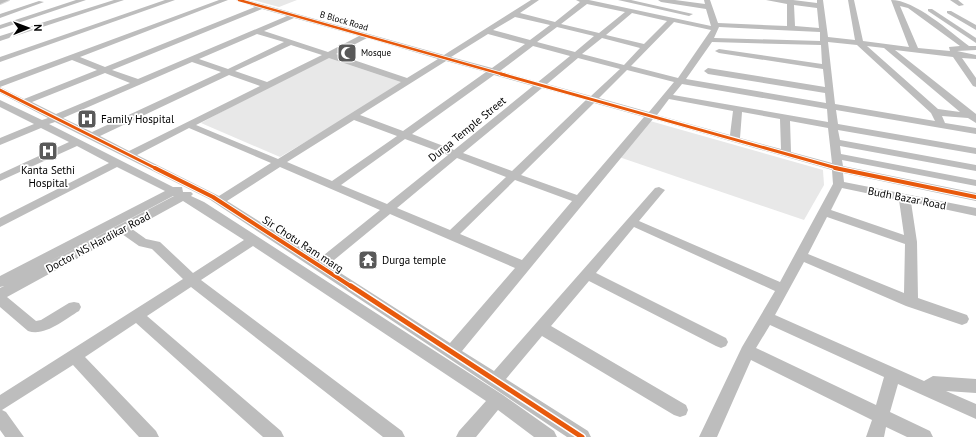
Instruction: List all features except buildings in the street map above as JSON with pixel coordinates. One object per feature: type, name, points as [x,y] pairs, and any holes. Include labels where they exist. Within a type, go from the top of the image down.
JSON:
[{"type":"main road","points":[[0,1],[5,0]]},
{"type":"street","points":[[0,27],[83,0]]},
{"type":"street","points":[[0,39],[121,0]]},
{"type":"street","points":[[0,60],[172,0]]},
{"type":"street","points":[[0,84],[225,0]]},
{"type":"street","name":"B Block Road","points":[[239,0],[836,168],[976,197]]},
{"type":"street","points":[[219,201],[536,0]]},
{"type":"street","points":[[621,0],[689,14]]},
{"type":"street","points":[[452,352],[680,81],[714,32],[708,4],[695,6],[661,0]]},
{"type":"street","points":[[708,437],[747,351],[802,256],[838,184],[821,3],[769,0]]},
{"type":"street","points":[[851,0],[860,44],[935,112],[942,126]]},
{"type":"street","points":[[953,0],[961,5]]},
{"type":"street","points":[[334,185],[402,135],[493,72],[588,1],[683,22],[714,32],[825,37]]},
{"type":"street","points":[[790,1],[791,28]]},
{"type":"street","points":[[895,1],[910,7],[967,48]]},
{"type":"street","points":[[895,1],[915,51]]},
{"type":"street","points":[[0,16],[42,2]]},
{"type":"street","points":[[24,102],[262,6]]},
{"type":"street","points":[[683,22],[695,6]]},
{"type":"street","points":[[930,10],[976,40]]},
{"type":"street","name":"Durga Temple Street","points":[[319,266],[630,11]]},
{"type":"street","points":[[949,12],[976,28]]},
{"type":"street","points":[[513,14],[646,47]]},
{"type":"street","points":[[0,142],[294,15]]},
{"type":"street","points":[[452,235],[591,99],[626,68],[672,20]]},
{"type":"street","points":[[714,32],[791,28],[860,44],[955,56],[976,57]]},
{"type":"street","points":[[487,31],[680,81],[976,131]]},
{"type":"street","points":[[257,32],[329,54],[408,81]]},
{"type":"street","points":[[128,154],[366,36]]},
{"type":"street","points":[[92,136],[291,42]]},
{"type":"street","points":[[887,47],[975,118]]},
{"type":"street","points":[[976,48],[952,48],[955,56],[976,84]]},
{"type":"street","points":[[719,51],[827,67]]},
{"type":"street","points":[[72,58],[139,83]]},
{"type":"street","points":[[192,59],[266,86]]},
{"type":"street","points":[[709,67],[829,87]]},
{"type":"street","points":[[963,68],[976,68]]},
{"type":"street","name":"Sir Chotu Ram marg","points":[[0,90],[128,154],[185,190],[200,205],[497,400],[548,437]]},
{"type":"street","points":[[666,96],[976,151]]},
{"type":"street","name":"Sir Chotu Ram marg","points":[[3,107],[41,124],[116,163],[185,190],[219,201],[582,437]]},
{"type":"street","points":[[735,140],[738,108]]},
{"type":"street","points":[[935,112],[975,118]]},
{"type":"street","points":[[352,116],[579,200]]},
{"type":"street","points":[[785,117],[786,154]]},
{"type":"street","points":[[189,125],[524,266]]},
{"type":"street","points":[[0,178],[77,142]]},
{"type":"street","points":[[834,142],[976,168]]},
{"type":"street","points":[[836,156],[976,183]]},
{"type":"street","points":[[0,223],[116,163]]},
{"type":"street","name":"Budh Bazar Road","points":[[838,184],[976,212]]},
{"type":"street","name":"Doctor NS Hardikar Road","points":[[0,294],[123,228],[185,190]]},
{"type":"street","name":"Doctor NS Hardikar Road","points":[[0,282],[185,190]]},
{"type":"street","points":[[496,380],[659,190]]},
{"type":"street","points":[[905,198],[911,242],[911,302]]},
{"type":"street","points":[[824,212],[911,242]]},
{"type":"street","points":[[632,222],[783,289]]},
{"type":"street","points":[[123,228],[143,244],[156,245],[192,280],[396,437]]},
{"type":"street","points":[[0,404],[253,240]]},
{"type":"street","points":[[802,256],[911,302],[962,319]]},
{"type":"street","points":[[587,274],[721,342]]},
{"type":"street","points":[[0,299],[33,327],[44,325],[74,307]]},
{"type":"street","points":[[137,315],[275,437]]},
{"type":"street","points":[[767,316],[976,412]]},
{"type":"street","points":[[541,328],[680,410]]},
{"type":"street","points":[[747,351],[924,437]]},
{"type":"street","points":[[74,356],[150,437]]},
{"type":"street","points":[[875,437],[893,374]]},
{"type":"street","points":[[925,389],[932,383],[976,386]]},
{"type":"street","points":[[465,437],[497,400]]},
{"type":"street","points":[[0,417],[15,437]]},
{"type":"shaded area","points":[[253,0],[297,0],[279,7]]},
{"type":"shaded area","points":[[329,54],[408,81],[280,157],[201,123]]},
{"type":"shaded area","points":[[650,121],[823,170],[824,185],[804,220],[619,157]]},
{"type":"cycle path","points":[[239,0],[836,168],[976,197]]},
{"type":"cycle path","points":[[0,90],[213,197],[582,437]]},
{"type":"place","name":"Mosque","points":[[347,53]]},
{"type":"place","name":"Family Hospital","points":[[87,119]]},
{"type":"place","name":"Kanta Sethi Hospital","points":[[48,151]]},
{"type":"place","name":"Durga temple","points":[[368,260]]}]
